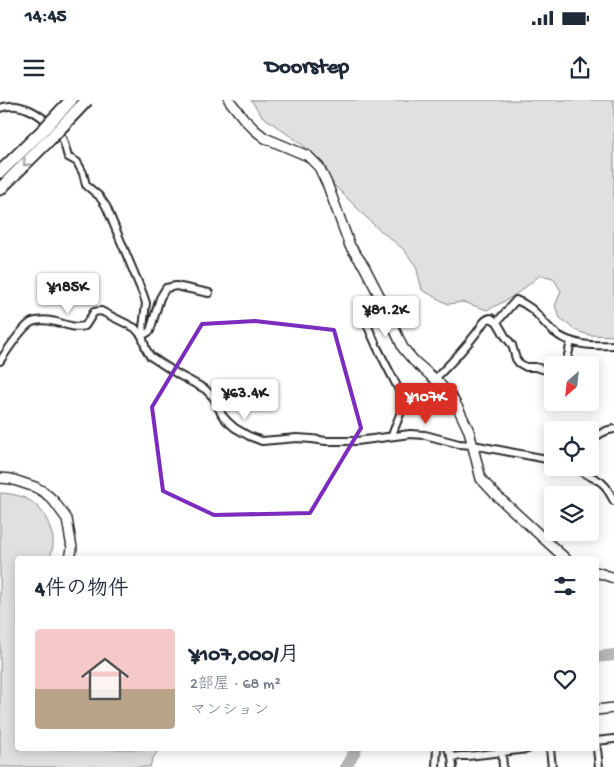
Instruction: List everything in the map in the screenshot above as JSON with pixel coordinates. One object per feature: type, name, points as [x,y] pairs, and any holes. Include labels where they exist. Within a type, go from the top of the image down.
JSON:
[{"type":"highway","points":[[0,172],[44,131],[60,100]]},
{"type":"highway","points":[[0,189],[44,131],[71,100]]},
{"type":"highway","points":[[0,167],[44,131],[87,100]]},
{"type":"street","points":[[229,100],[244,119],[265,138],[308,156],[319,167],[350,246],[364,266],[385,306],[403,348],[453,400],[460,412],[469,431],[481,479],[563,556]]},
{"type":"street","points":[[0,108],[17,104],[32,109],[46,120],[62,137],[68,157],[77,162],[83,173],[86,185],[99,196],[106,206],[146,303],[142,336],[150,356],[205,389],[214,398],[227,421],[249,436],[262,441],[297,438],[326,442],[357,441],[392,435],[425,435],[459,444],[544,458]]},
{"type":"street","points":[[142,336],[150,331],[160,298],[166,288],[176,286],[209,293]]},
{"type":"street","points":[[497,322],[516,300],[533,310],[554,333],[571,342],[588,346],[614,346]]},
{"type":"street","points":[[385,306],[367,315],[365,320],[400,392],[402,409],[392,435]]},
{"type":"street","points":[[0,361],[22,330],[32,322],[50,321],[76,328],[85,326],[94,312],[101,311],[135,328],[142,336]]},
{"type":"street","points":[[434,379],[451,363],[487,318],[497,322],[512,345],[519,363],[526,367],[544,369]]},
{"type":"street","points":[[568,356],[571,342]]},
{"type":"street","points":[[599,434],[606,430],[614,429]]},
{"type":"street","points":[[590,476],[606,487],[614,501]]},
{"type":"street","points":[[0,478],[11,479],[35,487],[53,500],[67,519],[72,548],[71,556]]},
{"type":"street","points":[[599,573],[614,578]]},
{"type":"street","points":[[599,710],[614,708]]},
{"type":"street","points":[[599,741],[614,739]]},
{"type":"street","points":[[436,751],[436,767]]},
{"type":"street","points":[[449,751],[453,767]]},
{"type":"street","points":[[452,757],[511,751]]},
{"type":"street","points":[[550,751],[552,767]]},
{"type":"street","points":[[597,751],[599,767]]},
{"type":"street","points":[[502,752],[504,767]]},
{"type":"highlighted area","points":[[255,321],[334,330],[361,428],[310,513],[214,515],[163,491],[152,407],[202,324]]},
{"type":"shaded area","points":[[251,100],[614,100],[614,336],[589,335],[577,331],[560,318],[555,306],[561,291],[553,278],[540,275],[515,295],[487,310],[463,302],[448,304],[422,290],[416,266],[403,249],[375,226],[333,184],[308,149],[262,116]]},
{"type":"shaded area","points":[[0,493],[17,495],[37,506],[47,519],[53,542],[51,556],[15,556],[15,751],[158,751],[150,767],[0,767]]},
{"type":"waterway","points":[[599,657],[614,655]]},
{"type":"waterway","points":[[346,767],[355,751]]}]
